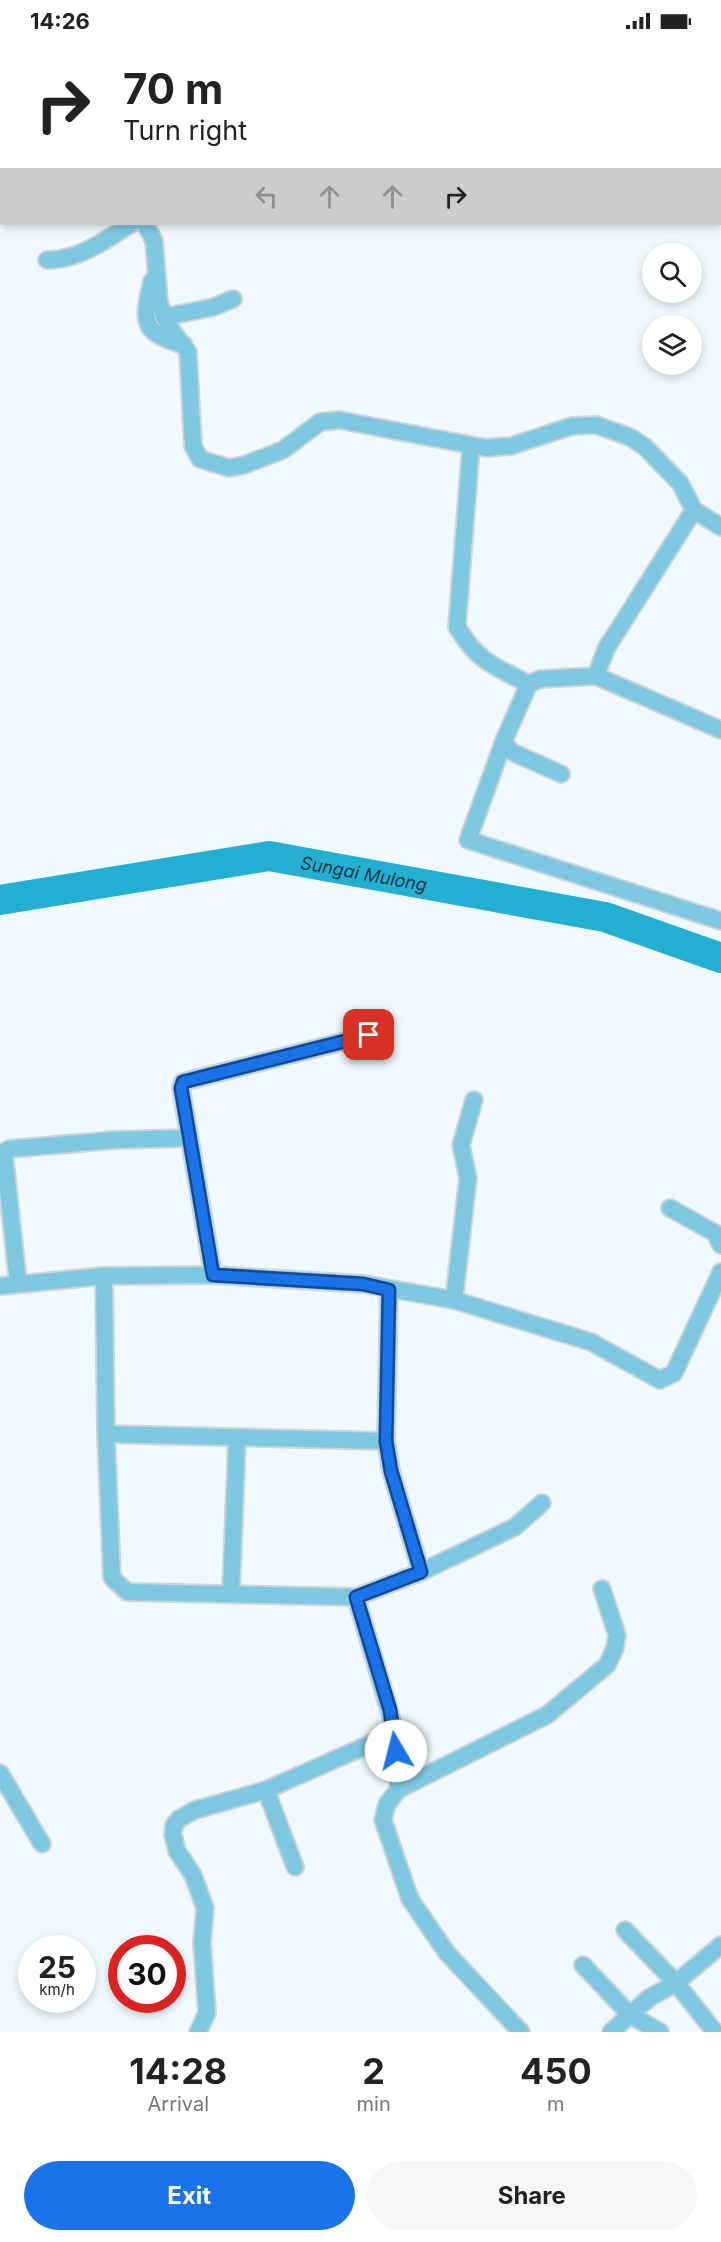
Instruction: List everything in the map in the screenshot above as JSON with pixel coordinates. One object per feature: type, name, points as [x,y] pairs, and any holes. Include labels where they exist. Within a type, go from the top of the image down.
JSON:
[{"type":"street","points":[[46,260],[64,260],[84,253],[129,225]]},
{"type":"street","points":[[146,225],[154,241],[159,302],[164,317],[188,352],[193,446],[200,459],[229,468],[264,459],[283,450],[320,422],[339,420],[471,446],[511,446],[572,426],[596,425],[630,437],[645,447],[680,483],[694,510],[721,527]]},
{"type":"street","points":[[156,271],[148,296],[145,322],[150,330],[159,337],[184,345]]},
{"type":"street","points":[[164,317],[214,307],[233,299]]},
{"type":"street","points":[[471,446],[457,627],[470,649],[482,659],[529,684]]},
{"type":"street","points":[[596,676],[606,649],[694,510]]},
{"type":"street","points":[[721,730],[596,676],[540,679],[529,684],[505,738],[468,840],[721,921]]},
{"type":"street","points":[[505,738],[506,746],[512,752],[561,774]]},
{"type":"street","points":[[213,1275],[188,1138],[181,1088],[183,1082],[369,1035]]},
{"type":"street","points":[[454,1300],[468,1178],[461,1145],[474,1100]]},
{"type":"street","points":[[18,1283],[4,1152],[9,1149],[115,1140],[188,1138]]},
{"type":"street","points":[[670,1208],[715,1233],[721,1245]]},
{"type":"street","points":[[0,1286],[104,1276],[213,1275],[363,1284],[454,1300],[591,1342],[660,1380],[674,1373],[721,1272]]},
{"type":"street","points":[[104,1276],[106,1434],[112,1578],[127,1592],[356,1597],[421,1572],[515,1527],[542,1503]]},
{"type":"street","points":[[389,1290],[386,1441],[391,1471],[421,1572]]},
{"type":"street","points":[[106,1434],[386,1441]]},
{"type":"street","points":[[231,1593],[237,1439]]},
{"type":"street","points":[[521,2032],[447,1953],[410,1899],[383,1820],[387,1804],[399,1789],[547,1715],[607,1665],[615,1648],[617,1635],[602,1589]]},
{"type":"street","points":[[356,1597],[395,1733],[399,1789]]},
{"type":"street","points":[[198,2032],[207,2013],[202,1943],[205,1908],[193,1875],[177,1851],[173,1835],[174,1825],[179,1819],[195,1810],[266,1790],[395,1733]]},
{"type":"street","points":[[0,1773],[42,1844]]},
{"type":"street","points":[[266,1790],[295,1866]]},
{"type":"street","points":[[625,1930],[676,1983],[715,2032]]},
{"type":"street","points":[[610,2032],[649,1998],[676,1983],[721,1945]]},
{"type":"street","points":[[583,1965],[630,2015],[660,2032]]},
{"type":"waterway","name":"Sungai Mulong","points":[[0,900],[269,856],[605,917],[721,958]]},
{"type":"route","points":[[369,1035],[183,1082],[181,1088],[213,1275],[363,1284],[389,1290],[386,1441],[391,1471],[421,1572],[356,1597],[390,1710],[396,1751]]}]
